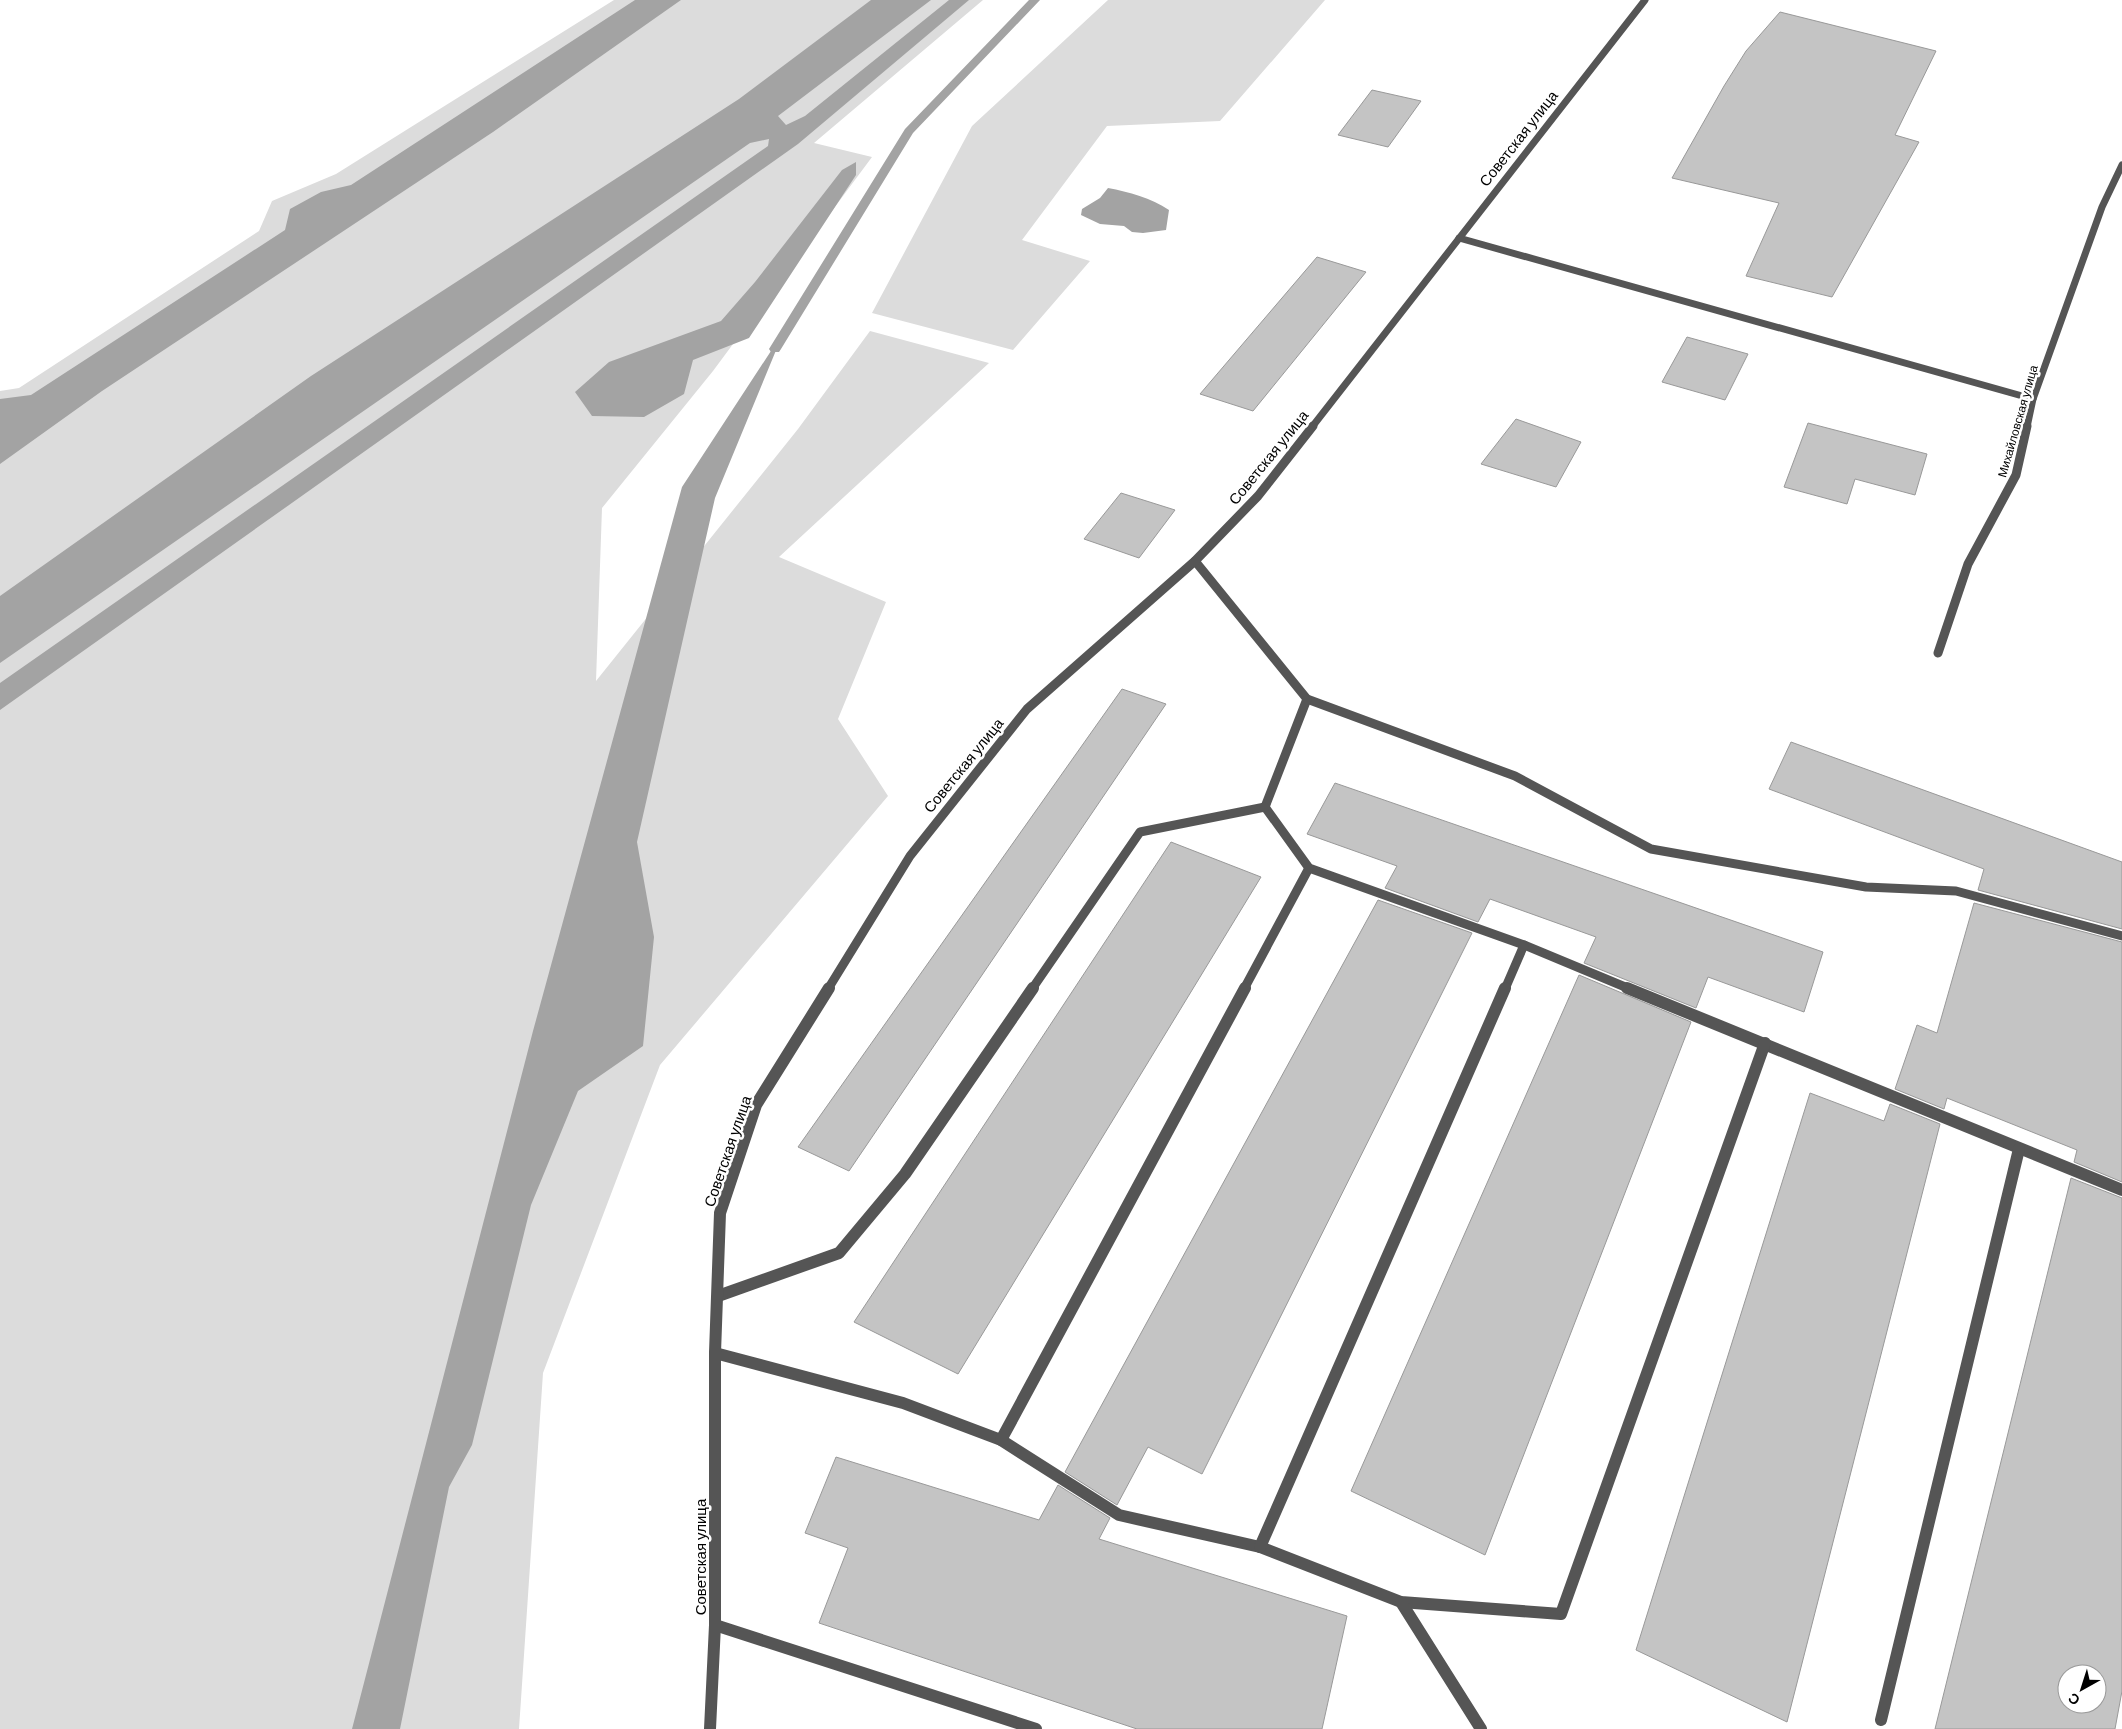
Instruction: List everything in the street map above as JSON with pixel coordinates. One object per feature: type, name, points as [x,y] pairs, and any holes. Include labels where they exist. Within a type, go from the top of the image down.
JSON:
[{"type":"street","name":"Советская улица","points":[[710,1729],[714,1625],[715,1353],[720,1213],[756,1105],[910,856],[1026,709],[1195,561],[1258,496],[1644,0]]},
{"type":"street","name":"Михайловская улица","points":[[1938,653],[1968,564],[2016,475],[2033,399],[2102,207],[2122,165]]},
{"type":"street","points":[[1459,238],[2033,399]]},
{"type":"street","points":[[1195,561],[1307,699],[1515,776],[1651,849],[1866,887],[1956,891],[2122,936]]},
{"type":"street","points":[[1265,807],[1307,699]]},
{"type":"street","points":[[718,1296],[839,1253],[905,1174],[1140,832],[1265,807]]},
{"type":"street","points":[[1265,807],[1309,868],[1524,945],[2122,1190]]},
{"type":"street","points":[[1001,1440],[1309,868]]},
{"type":"street","points":[[1260,1547],[1524,945]]},
{"type":"street","points":[[715,1353],[903,1403],[1001,1440],[1119,1515],[1260,1547],[1401,1602],[1561,1614],[1766,1043]]},
{"type":"street","points":[[1881,1720],[2019,1149]]},
{"type":"street","points":[[1401,1602],[1481,1729]]},
{"type":"street","points":[[714,1625],[1036,1729]]},
{"type":"shaded area","points":[[614,0],[983,0],[814,143],[872,157],[713,371],[602,508],[596,681],[798,429],[870,331],[989,363],[779,557],[886,602],[838,719],[888,796],[660,1065],[543,1373],[519,1729],[0,1729],[0,391],[19,388],[259,231],[272,201],[336,174]]},
{"type":"shaded area","points":[[635,0],[681,0],[493,132],[102,391],[0,464],[0,399],[31,395],[285,230],[290,209],[321,192],[351,185]]},
{"type":"shaded area","points":[[871,0],[931,0],[778,116],[786,125],[805,116],[949,0],[969,0],[798,144],[0,710],[0,683],[768,146],[769,139],[750,143],[0,663],[0,596],[311,376],[739,99]]},
{"type":"shaded area","points":[[1108,0],[1325,0],[1220,121],[1107,126],[1022,240],[1090,261],[1013,350],[872,313],[972,126]]},
{"type":"shaded area","points":[[856,162],[856,175],[749,338],[693,360],[684,394],[644,417],[592,416],[575,392],[609,362],[721,321],[755,282],[842,170]]},
{"type":"shaded area","points":[[1108,188],[1140,196],[1169,210],[1166,230],[1143,233],[1132,232],[1124,226],[1100,224],[1081,215],[1082,209],[1100,198]]},
{"type":"shaded area","points":[[784,331],[715,498],[637,842],[654,937],[643,1046],[578,1091],[531,1205],[472,1445],[449,1487],[400,1729],[352,1729],[533,1031],[682,487]]},
{"type":"building","points":[[1780,12],[1936,51],[1895,135],[1919,142],[1832,297],[1746,276],[1779,203],[1672,178],[1746,51]]},
{"type":"building","points":[[1372,90],[1421,101],[1388,147],[1338,135]]},
{"type":"building","points":[[1317,257],[1366,272],[1253,411],[1200,394]]},
{"type":"building","points":[[1687,337],[1748,354],[1725,400],[1662,382]]},
{"type":"building","points":[[1516,419],[1581,442],[1556,487],[1481,464]]},
{"type":"building","points":[[1808,423],[1927,454],[1915,495],[1855,479],[1847,504],[1784,487]]},
{"type":"building","points":[[1121,493],[1175,510],[1139,558],[1084,539]]},
{"type":"building","points":[[1122,689],[1166,704],[849,1171],[798,1147]]},
{"type":"building","points":[[1791,742],[2122,862],[2122,929],[1978,890],[1984,869],[1769,789]]},
{"type":"building","points":[[1335,783],[1823,952],[1804,1012],[1708,977],[1696,1008],[1584,963],[1596,937],[1490,899],[1478,922],[1385,888],[1397,866],[1307,834]]},
{"type":"building","points":[[1171,842],[1261,877],[958,1374],[854,1322]]},
{"type":"building","points":[[1378,900],[1472,933],[1202,1474],[1148,1447],[1117,1505],[1065,1472]]},
{"type":"building","points":[[1974,903],[2122,942],[2122,1182],[2074,1162],[2077,1150],[1947,1098],[1944,1109],[1895,1089],[1917,1025],[1937,1033]]},
{"type":"building","points":[[1579,975],[1691,1022],[1485,1555],[1351,1491]]},
{"type":"building","points":[[1810,1093],[1884,1121],[1890,1104],[1940,1124],[1787,1722],[1636,1650]]},
{"type":"building","points":[[2071,1178],[2122,1198],[2122,1691],[2115,1729],[1935,1729]]},
{"type":"building","points":[[836,1457],[1039,1520],[1058,1485],[1110,1518],[1099,1539],[1347,1616],[1322,1729],[1137,1729],[819,1623],[848,1548],[805,1533]]},
{"type":"waterway","points":[[775,349],[909,131],[1035,0]]}]
